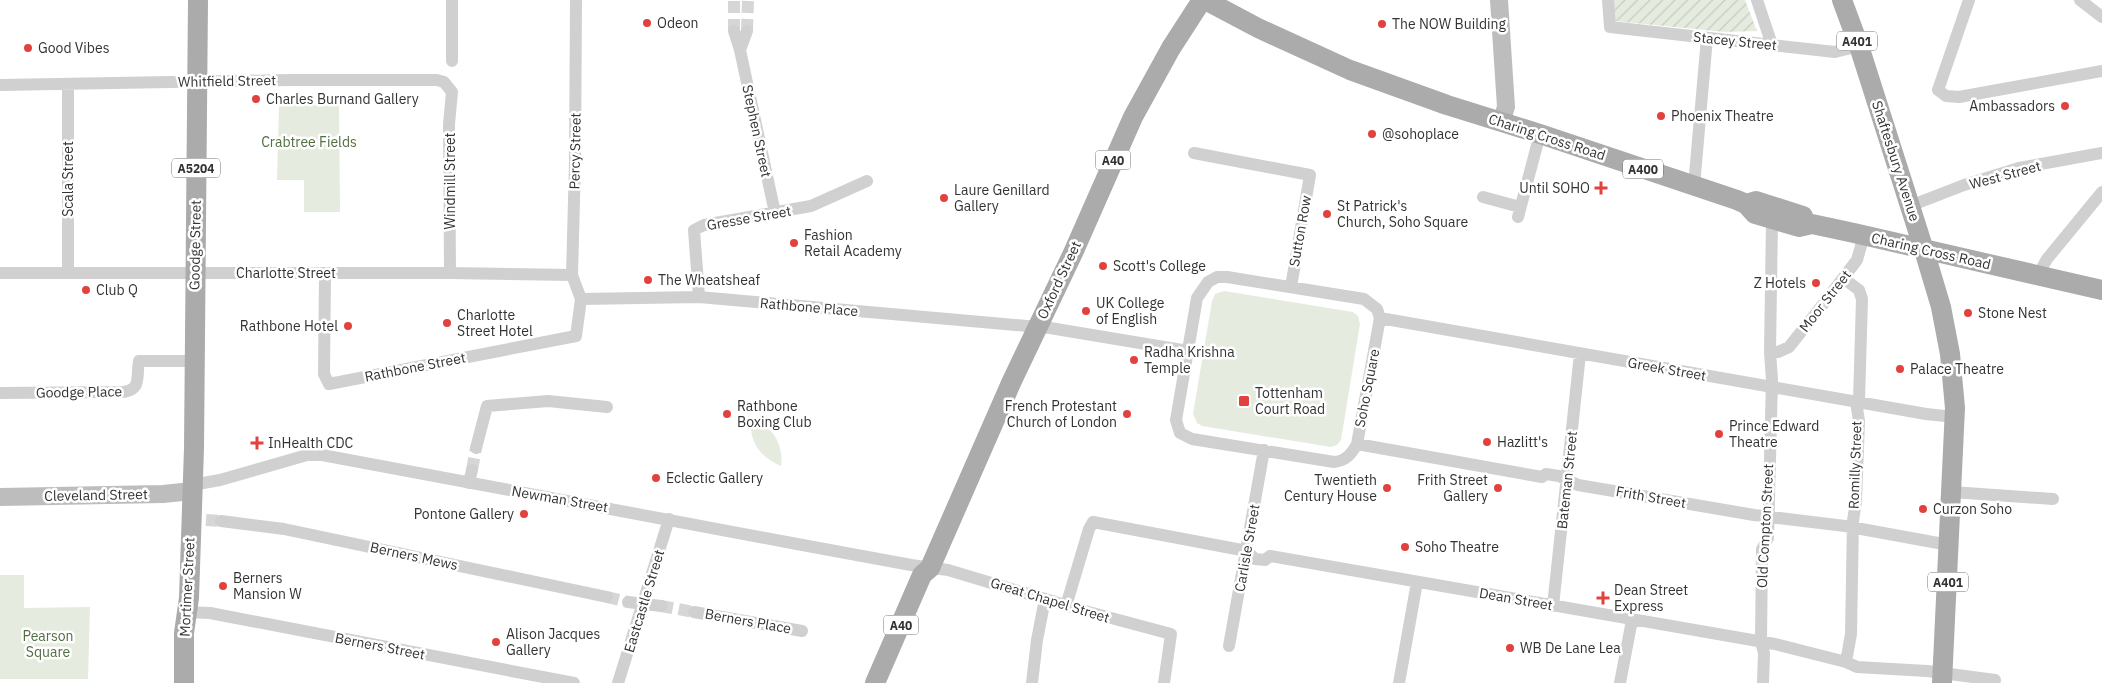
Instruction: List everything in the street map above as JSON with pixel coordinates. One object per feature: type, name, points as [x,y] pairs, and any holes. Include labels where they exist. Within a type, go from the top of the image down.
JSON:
[{"type":"main road","name":"Goodge Street","points":[[192,488],[198,0]]},
{"type":"main road","name":"Charing Cross Road","points":[[1203,0],[1258,28],[1350,70],[1421,96],[1746,204],[1755,214],[1772,220],[1800,227],[1812,224],[1864,235],[2102,290]]},
{"type":"main road","name":"Oxford Street","points":[[875,683],[922,575],[930,568],[1043,328],[1073,253],[1133,117],[1171,48],[1203,0]]},
{"type":"main road","name":"Shaftesbury Avenue","points":[[1842,0],[1859,46],[1924,250],[1941,307],[1950,354],[1953,376],[1954,417],[1942,679]]},
{"type":"main road","name":"A400","points":[[1746,204],[1756,201],[1776,206],[1802,215],[1812,224]]},
{"type":"main road","name":"Mortimer Street","points":[[184,683],[186,612],[198,519],[192,488]]},
{"type":"main road","name":"Oxford Street","points":[[888,683],[933,578],[930,568]]},
{"type":"street","points":[[452,0],[452,61]]},
{"type":"street","name":"Percy Street","points":[[576,0],[572,275],[581,299]]},
{"type":"street","points":[[1499,0],[1506,107],[1502,122]]},
{"type":"street","name":"Stacey Street","points":[[1608,0],[1610,27],[1834,52],[1859,46]]},
{"type":"street","points":[[1757,0],[1772,45]]},
{"type":"street","points":[[1969,0],[1938,90],[1946,96],[1959,98],[2102,71]]},
{"type":"street","points":[[2080,0],[2102,17]]},
{"type":"street","name":"Stephen Street","points":[[740,31],[740,50],[775,213]]},
{"type":"street","points":[[1694,186],[1707,38]]},
{"type":"street","name":"Whitfield Street","points":[[0,85],[197,81],[437,80],[444,82],[450,89]]},
{"type":"street","name":"Scala Street","points":[[68,84],[68,273]]},
{"type":"street","name":"Windmill Street","points":[[450,89],[452,92],[449,133],[450,273]]},
{"type":"street","points":[[1483,197],[1519,212],[1540,134]]},
{"type":"street","name":"Sutton Row","points":[[1194,153],[1310,175],[1291,287]]},
{"type":"street","name":"West Street","points":[[1910,206],[1964,185],[2019,168],[2102,153]]},
{"type":"street","name":"Gresse Street","points":[[699,297],[694,230],[704,225],[811,206],[867,181]]},
{"type":"street","points":[[2038,275],[2047,259],[2102,192]]},
{"type":"street","name":"Old Compton Street","points":[[1763,683],[1764,653],[1761,642],[1762,549],[1768,538],[1772,220]]},
{"type":"street","name":"Moor Street","points":[[1770,352],[1778,352],[1789,346],[1857,260],[1864,235]]},
{"type":"street","name":"Charlotte Street","points":[[0,273],[450,273],[572,275]]},
{"type":"street","name":"Rathbone Street","points":[[325,273],[324,374],[329,384],[576,336],[581,299]]},
{"type":"street","name":"Soho Square","points":[[1227,277],[1291,287],[1364,299],[1377,309],[1380,318],[1356,444],[1348,458],[1334,462],[1192,439],[1180,433],[1176,420],[1197,298],[1208,282],[1217,278],[1227,277]]},
{"type":"street","name":"Romilly Street","points":[[1843,278],[1859,290],[1862,295],[1851,634],[1846,662]]},
{"type":"street","name":"Rathbone Place","points":[[581,299],[699,297],[1043,328],[1188,351]]},
{"type":"street","name":"Greek Street","points":[[1380,318],[1771,388],[1954,417]]},
{"type":"street","name":"Bateman Street","points":[[1553,606],[1580,354]]},
{"type":"street","name":"Goodge Place","points":[[0,393],[133,391],[136,387],[139,362],[194,361]]},
{"type":"street","points":[[476,448],[487,406],[548,401],[607,408]]},
{"type":"street","name":"Frith Street","points":[[1356,444],[1542,477],[1546,474],[1552,474],[1578,485],[1949,545]]},
{"type":"street","name":"Carlisle Street","points":[[1229,646],[1264,450]]},
{"type":"street","name":"Newman Street","points":[[192,488],[314,454],[471,476],[669,519],[930,568]]},
{"type":"street","name":"Cleveland Street","points":[[0,497],[163,494],[192,488]]},
{"type":"street","points":[[1952,492],[2053,499]]},
{"type":"street","name":"Eastcastle Street","points":[[618,683],[669,519]]},
{"type":"street","name":"Berners Mews","points":[[221,521],[284,529],[607,597]]},
{"type":"street","name":"Dean Street","points":[[1066,606],[1089,528],[1093,522],[1247,551],[1255,559],[1265,560],[1270,556],[1761,642],[1846,662],[1857,667],[1927,672],[1942,679],[1995,680]]},
{"type":"street","name":"Great Chapel Street","points":[[930,568],[958,572],[1044,605],[1066,606],[1171,634],[1164,683]]},
{"type":"street","points":[[1399,683],[1417,582]]},
{"type":"street","points":[[628,602],[644,602],[660,606]]},
{"type":"street","points":[[1032,683],[1037,640],[1044,605]]},
{"type":"street","name":"Berners Street","points":[[186,612],[221,615],[574,683]]},
{"type":"street","name":"Berners Place","points":[[694,612],[802,631]]},
{"type":"street","points":[[1620,683],[1632,620]]},
{"type":"green space","points":[[1612,0],[1745,0],[1757,31],[1725,32],[1613,21]]},
{"type":"green space","name":"Crabtree Fields","points":[[279,105],[339,105],[340,212],[304,212],[304,180],[277,180]]},
{"type":"green space","points":[[1224,291],[1353,312],[1358,316],[1360,324],[1341,440],[1337,445],[1331,447],[1202,426],[1197,423],[1193,414],[1212,301],[1215,294]]},
{"type":"green space","points":[[751,420],[765,426],[775,437],[781,451],[781,466],[762,454],[754,442]]},
{"type":"green space","name":"Pearson Square","points":[[0,575],[24,575],[24,608],[90,607],[88,679],[0,679]]},
{"type":"tunnel","points":[[734,0],[734,31]]},
{"type":"tunnel","points":[[747,31],[748,0]]},
{"type":"tunnel","points":[[472,470],[476,448]]},
{"type":"tunnel","points":[[206,520],[221,521]]},
{"type":"tunnel","points":[[607,597],[628,602]]},
{"type":"tunnel","points":[[661,606],[694,612]]},
{"type":"place","name":"Odeon","points":[[647,23]]},
{"type":"place","name":"The NOW Building","points":[[1382,24]]},
{"type":"place","name":"Good Vibes","points":[[28,48]]},
{"type":"place","name":"Charles Burnand Gallery","points":[[256,99]]},
{"type":"place","name":"Ambassadors","points":[[2065,106]]},
{"type":"place","name":"Phoenix Theatre","points":[[1661,116]]},
{"type":"place","name":"@sohoplace","points":[[1372,134]]},
{"type":"place","name":"Until SOHO","points":[[1601,188]]},
{"type":"place","name":"Laure Genillard Gallery","points":[[944,198]]},
{"type":"place","name":"St Patrick's Church, Soho Square","points":[[1327,214]]},
{"type":"place","name":"Fashion Retail Academy","points":[[794,243]]},
{"type":"place","name":"Scott's College","points":[[1103,266]]},
{"type":"place","name":"The Wheatsheaf","points":[[648,280]]},
{"type":"place","name":"Z Hotels","points":[[1816,283]]},
{"type":"place","name":"Club Q","points":[[86,290]]},
{"type":"place","name":"UK College of English","points":[[1086,311]]},
{"type":"place","name":"Stone Nest","points":[[1968,313]]},
{"type":"place","name":"Charlotte Street Hotel","points":[[447,323]]},
{"type":"place","name":"Rathbone Hotel","points":[[348,326]]},
{"type":"place","name":"Radha Krishna Temple","points":[[1134,360]]},
{"type":"place","name":"Palace Theatre","points":[[1900,369]]},
{"type":"place","name":"Tottenham Court Road","points":[[1244,401]]},
{"type":"place","name":"Rathbone Boxing Club","points":[[727,414]]},
{"type":"place","name":"French Protestant Church of London","points":[[1127,414]]},
{"type":"place","name":"Prince Edward Theatre","points":[[1719,434]]},
{"type":"place","name":"Hazlitt's","points":[[1487,442]]},
{"type":"place","name":"InHealth CDC","points":[[257,443]]},
{"type":"place","name":"Eclectic Gallery","points":[[656,478]]},
{"type":"place","name":"Twentieth Century House","points":[[1387,488]]},
{"type":"place","name":"Frith Street Gallery","points":[[1498,488]]},
{"type":"place","name":"Curzon Soho","points":[[1923,509]]},
{"type":"place","name":"Pontone Gallery","points":[[524,514]]},
{"type":"place","name":"Soho Theatre","points":[[1405,547]]},
{"type":"place","name":"Berners Mansion W","points":[[223,586]]},
{"type":"place","name":"Dean Street Express","points":[[1603,598]]},
{"type":"place","name":"Alison Jacques Gallery","points":[[496,642]]},
{"type":"place","name":"WB De Lane Lea","points":[[1510,648]]}]
